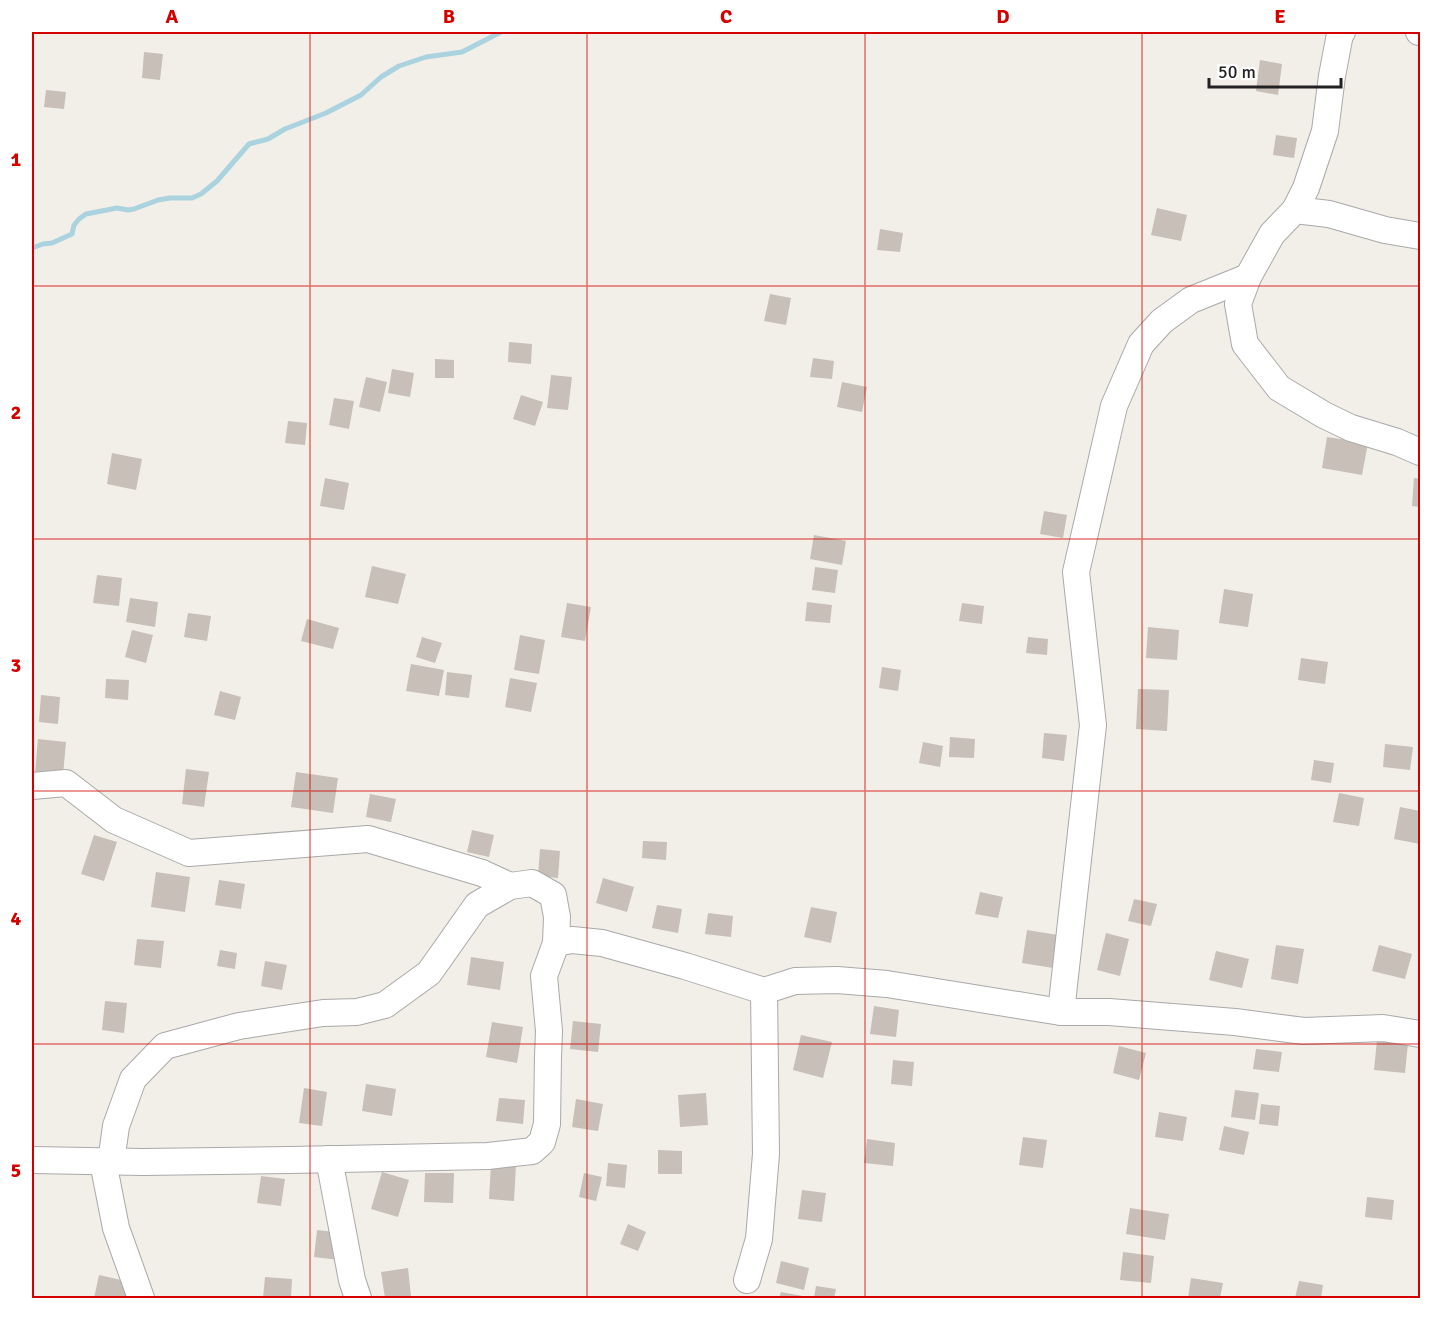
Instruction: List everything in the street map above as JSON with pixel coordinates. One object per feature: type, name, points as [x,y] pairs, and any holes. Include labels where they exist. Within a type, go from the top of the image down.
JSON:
[{"type":"street","points":[[1342,32],[1332,76],[1325,131],[1306,188],[1295,210],[1272,234],[1248,277],[1238,304],[1245,344],[1279,388],[1351,428],[1420,452]]},
{"type":"street","points":[[1295,210],[1329,214],[1385,230],[1420,236]]},
{"type":"street","points":[[1061,1012],[1093,725],[1076,572],[1114,406],[1142,344],[1162,321],[1191,300],[1248,277]]},
{"type":"street","points":[[32,786],[66,783],[114,820],[189,853],[368,839],[482,873],[510,886]]},
{"type":"street","points":[[32,1160],[107,1162],[329,1159],[488,1156],[532,1151],[542,1142],[547,1124],[549,1031],[544,976],[556,943],[557,917],[553,895],[532,883],[510,886],[477,905],[429,973],[385,1005],[357,1012],[323,1013],[239,1026],[165,1046],[133,1079],[116,1126],[107,1162],[116,1228],[141,1299]]},
{"type":"street","points":[[556,943],[572,940],[602,943],[764,991],[795,981],[837,980],[887,984],[1061,1012],[1109,1012],[1235,1022],[1304,1031],[1383,1028],[1420,1034]]},
{"type":"street","points":[[747,1280],[759,1239],[766,1154],[764,991]]},
{"type":"street","points":[[329,1159],[357,1299]]},
{"type":"building","points":[[144,52],[163,54],[160,80],[142,78]]},
{"type":"building","points":[[1260,60],[1282,64],[1278,95],[1256,91]]},
{"type":"building","points":[[46,90],[66,92],[64,109],[44,107]]},
{"type":"building","points":[[1276,135],[1297,138],[1294,158],[1273,155]]},
{"type":"building","points":[[1157,208],[1187,215],[1181,241],[1151,235]]},
{"type":"building","points":[[880,229],[903,233],[900,252],[877,250]]},
{"type":"building","points":[[770,294],[791,298],[786,325],[764,321]]},
{"type":"building","points":[[509,342],[532,344],[531,364],[508,362]]},
{"type":"building","points":[[813,358],[834,361],[832,379],[810,377]]},
{"type":"building","points":[[435,359],[454,360],[454,378],[435,378]]},
{"type":"building","points":[[392,369],[414,373],[410,397],[388,393]]},
{"type":"building","points":[[551,375],[572,377],[568,410],[547,408]]},
{"type":"building","points":[[366,377],[387,382],[380,412],[359,407]]},
{"type":"building","points":[[842,382],[867,387],[862,412],[837,407]]},
{"type":"building","points":[[521,395],[543,402],[535,426],[513,419]]},
{"type":"building","points":[[334,398],[354,401],[349,429],[329,425]]},
{"type":"building","points":[[288,421],[307,423],[305,445],[285,443]]},
{"type":"building","points":[[1327,437],[1368,443],[1362,475],[1322,468]]},
{"type":"building","points":[[112,453],[142,459],[136,490],[107,484]]},
{"type":"building","points":[[325,478],[349,483],[344,510],[320,506]]},
{"type":"building","points":[[1414,478],[1420,479],[1420,507],[1412,506]]},
{"type":"building","points":[[1044,511],[1067,515],[1063,538],[1040,534]]},
{"type":"building","points":[[814,535],[846,541],[842,565],[810,559]]},
{"type":"building","points":[[372,566],[406,574],[398,604],[365,597]]},
{"type":"building","points":[[815,567],[838,570],[835,593],[812,590]]},
{"type":"building","points":[[97,575],[122,578],[119,606],[93,603]]},
{"type":"building","points":[[1224,589],[1253,594],[1248,627],[1219,623]]},
{"type":"building","points":[[130,598],[158,602],[155,627],[126,622]]},
{"type":"building","points":[[807,602],[832,605],[830,623],[805,621]]},
{"type":"building","points":[[567,603],[591,607],[585,641],[561,637]]},
{"type":"building","points":[[962,603],[984,606],[982,624],[959,621]]},
{"type":"building","points":[[188,613],[211,616],[207,641],[184,637]]},
{"type":"building","points":[[307,619],[339,628],[333,649],[301,641]]},
{"type":"building","points":[[1148,627],[1179,630],[1177,660],[1146,658]]},
{"type":"building","points":[[132,630],[153,635],[146,663],[125,657]]},
{"type":"building","points":[[520,635],[545,640],[539,674],[514,670]]},
{"type":"building","points":[[422,637],[442,643],[435,663],[416,657]]},
{"type":"building","points":[[1028,637],[1048,639],[1047,655],[1026,653]]},
{"type":"building","points":[[1301,658],[1328,662],[1325,684],[1298,680]]},
{"type":"building","points":[[411,664],[444,670],[439,696],[406,691]]},
{"type":"building","points":[[882,667],[901,670],[898,691],[879,688]]},
{"type":"building","points":[[447,672],[472,675],[469,698],[445,695]]},
{"type":"building","points":[[510,678],[537,683],[531,712],[505,707]]},
{"type":"building","points":[[106,679],[129,680],[128,700],[105,698]]},
{"type":"building","points":[[1138,689],[1169,690],[1167,731],[1136,729]]},
{"type":"building","points":[[220,691],[241,697],[235,720],[214,715]]},
{"type":"building","points":[[41,695],[60,697],[58,724],[39,722]]},
{"type":"building","points":[[1044,733],[1067,735],[1064,761],[1042,758]]},
{"type":"building","points":[[950,737],[975,739],[974,758],[949,757]]},
{"type":"building","points":[[38,739],[66,742],[63,775],[35,773]]},
{"type":"building","points":[[923,742],[943,746],[940,767],[919,763]]},
{"type":"building","points":[[1385,744],[1413,747],[1410,770],[1383,767]]},
{"type":"building","points":[[1314,760],[1334,763],[1331,783],[1311,780]]},
{"type":"building","points":[[186,769],[209,772],[204,807],[182,804]]},
{"type":"building","points":[[296,772],[338,778],[333,813],[291,807]]},
{"type":"building","points":[[1339,793],[1364,798],[1359,826],[1333,822]]},
{"type":"building","points":[[370,794],[396,799],[391,822],[366,817]]},
{"type":"building","points":[[1400,807],[1420,811],[1420,844],[1394,839]]},
{"type":"building","points":[[472,830],[494,835],[489,857],[467,852]]},
{"type":"building","points":[[94,835],[117,842],[104,881],[81,874]]},
{"type":"building","points":[[643,841],[667,842],[666,860],[642,858]]},
{"type":"building","points":[[540,849],[560,851],[558,878],[538,876]]},
{"type":"building","points":[[156,872],[190,877],[185,912],[151,907]]},
{"type":"building","points":[[603,878],[634,887],[627,912],[596,903]]},
{"type":"building","points":[[219,880],[245,884],[241,909],[215,905]]},
{"type":"building","points":[[980,892],[1003,897],[998,918],[975,914]]},
{"type":"building","points":[[1134,899],[1157,904],[1151,926],[1128,921]]},
{"type":"building","points":[[657,905],[682,909],[678,933],[652,928]]},
{"type":"building","points":[[811,907],[837,912],[831,943],[804,937]]},
{"type":"building","points":[[708,913],[733,916],[731,937],[705,934]]},
{"type":"building","points":[[1027,930],[1058,935],[1053,968],[1022,963]]},
{"type":"building","points":[[1106,933],[1129,939],[1120,976],[1097,970]]},
{"type":"building","points":[[137,939],[164,941],[161,968],[134,965]]},
{"type":"building","points":[[1276,945],[1304,949],[1298,984],[1271,979]]},
{"type":"building","points":[[1379,945],[1412,954],[1405,979],[1372,971]]},
{"type":"building","points":[[220,950],[237,953],[235,969],[217,966]]},
{"type":"building","points":[[1216,951],[1249,959],[1242,988],[1209,980]]},
{"type":"building","points":[[471,957],[504,962],[500,990],[467,985]]},
{"type":"building","points":[[265,961],[287,965],[282,990],[261,986]]},
{"type":"building","points":[[105,1001],[127,1003],[124,1033],[102,1030]]},
{"type":"building","points":[[874,1006],[899,1010],[896,1037],[870,1034]]},
{"type":"building","points":[[573,1021],[601,1024],[598,1052],[570,1049]]},
{"type":"building","points":[[492,1022],[523,1027],[517,1063],[486,1057]]},
{"type":"building","points":[[801,1035],[832,1042],[823,1078],[793,1070]]},
{"type":"building","points":[[1377,1040],[1408,1043],[1405,1073],[1374,1070]]},
{"type":"building","points":[[1119,1046],[1146,1053],[1139,1080],[1113,1073]]},
{"type":"building","points":[[1256,1049],[1282,1052],[1279,1072],[1253,1069]]},
{"type":"building","points":[[893,1060],[914,1062],[912,1086],[891,1084]]},
{"type":"building","points":[[366,1084],[396,1089],[392,1116],[362,1111]]},
{"type":"building","points":[[304,1088],[327,1092],[322,1126],[299,1123]]},
{"type":"building","points":[[1235,1090],[1259,1093],[1255,1120],[1231,1117]]},
{"type":"building","points":[[706,1093],[708,1125],[680,1127],[678,1095]]},
{"type":"building","points":[[499,1098],[525,1100],[523,1124],[496,1121]]},
{"type":"building","points":[[576,1099],[603,1104],[598,1131],[572,1127]]},
{"type":"building","points":[[1261,1104],[1280,1106],[1278,1126],[1259,1124]]},
{"type":"building","points":[[1159,1112],[1187,1117],[1183,1141],[1155,1137]]},
{"type":"building","points":[[1224,1126],[1249,1132],[1244,1155],[1219,1150]]},
{"type":"building","points":[[1023,1137],[1047,1140],[1043,1168],[1019,1165]]},
{"type":"building","points":[[867,1139],[895,1143],[893,1166],[864,1163]]},
{"type":"building","points":[[658,1150],[682,1151],[682,1174],[658,1174]]},
{"type":"building","points":[[608,1163],[627,1165],[625,1188],[606,1186]]},
{"type":"building","points":[[491,1164],[516,1165],[514,1201],[489,1199]]},
{"type":"building","points":[[382,1172],[409,1180],[398,1217],[371,1209]]},
{"type":"building","points":[[425,1173],[454,1173],[453,1203],[424,1202]]},
{"type":"building","points":[[584,1173],[602,1177],[596,1201],[579,1197]]},
{"type":"building","points":[[261,1176],[285,1179],[281,1206],[257,1203]]},
{"type":"building","points":[[802,1190],[826,1193],[822,1222],[798,1219]]},
{"type":"building","points":[[1367,1197],[1394,1200],[1392,1220],[1365,1217]]},
{"type":"building","points":[[1130,1208],[1169,1214],[1165,1240],[1126,1234]]},
{"type":"building","points":[[628,1224],[646,1232],[638,1251],[620,1244]]},
{"type":"building","points":[[317,1230],[342,1233],[339,1260],[314,1257]]},
{"type":"building","points":[[1123,1252],[1154,1256],[1151,1283],[1120,1280]]},
{"type":"building","points":[[781,1261],[809,1268],[804,1290],[776,1283]]},
{"type":"building","points":[[408,1268],[411,1296],[385,1298],[381,1272]]},
{"type":"building","points":[[99,1275],[130,1282],[126,1298],[94,1298]]},
{"type":"building","points":[[265,1277],[292,1279],[291,1298],[263,1298]]},
{"type":"building","points":[[1191,1278],[1223,1283],[1220,1298],[1188,1298]]},
{"type":"building","points":[[1299,1281],[1323,1285],[1321,1298],[1295,1298]]},
{"type":"building","points":[[816,1286],[836,1289],[834,1298],[814,1298]]},
{"type":"building","points":[[781,1292],[808,1297],[808,1298],[779,1298]]},
{"type":"waterway","points":[[32,248],[52,243],[72,234],[74,225],[86,214],[117,208],[134,209],[158,200],[192,198],[201,194],[217,181],[249,144],[268,139],[361,95],[381,77],[399,66],[426,57],[462,52],[501,32]]}]
